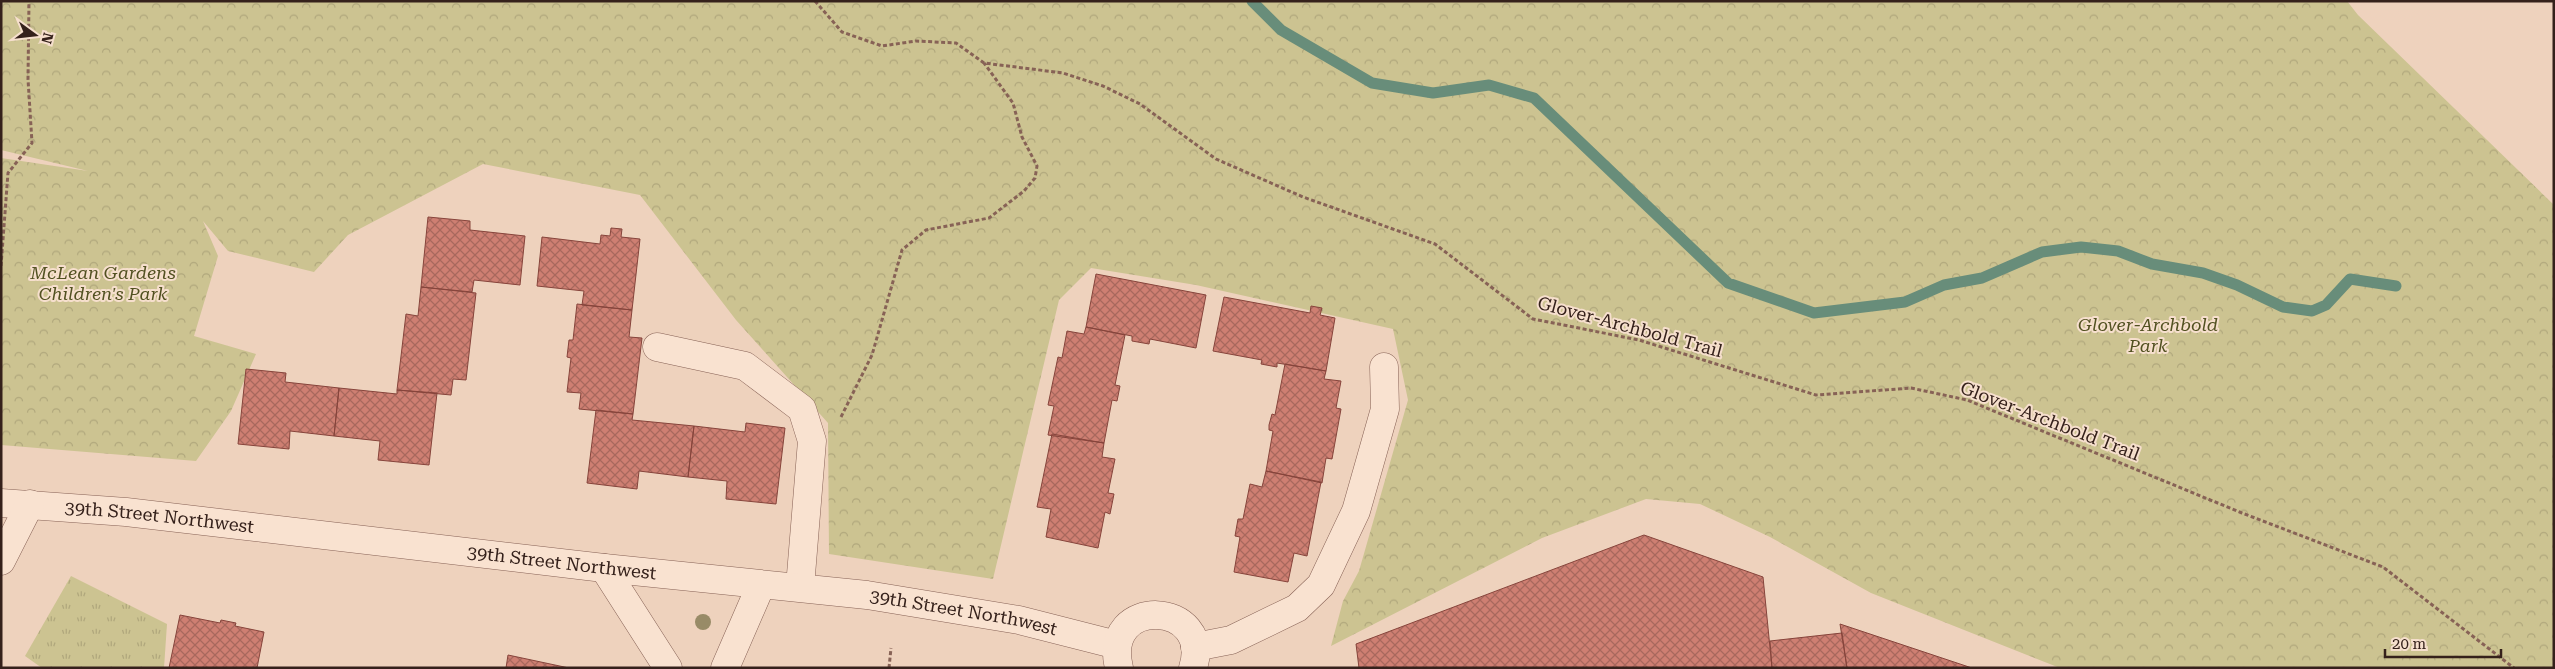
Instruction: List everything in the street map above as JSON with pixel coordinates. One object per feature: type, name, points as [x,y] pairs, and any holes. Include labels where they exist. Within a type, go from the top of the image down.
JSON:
[{"type":"street","points":[[657,347],[745,366],[802,409],[812,441],[800,587]]},
{"type":"street","points":[[1196,662],[1231,640],[1297,608],[1320,585],[1356,511],[1385,409],[1384,367]]},
{"type":"street","name":"39th Street Northwest","points":[[1,503],[126,512],[604,568],[868,595],[1019,620],[1118,656],[1122,632],[1131,622],[1143,616],[1156,614],[1170,616],[1182,623],[1190,634],[1196,662]]},
{"type":"street","points":[[1,561],[30,504]]},
{"type":"street","points":[[604,568],[668,668]]},
{"type":"street","points":[[725,668],[761,585]]},
{"type":"path","points":[[1,266],[8,173],[32,143],[28,78],[29,1]]},
{"type":"path","name":"Glover-Archbold Trail","points":[[815,1],[842,32],[882,46],[916,41],[956,44],[984,63],[1063,73],[1103,86],[1140,104],[1216,159],[1303,197],[1435,244],[1534,319],[1639,340],[1816,394],[1911,388],[1967,400],[2242,513],[2383,567],[2514,668]]},
{"type":"path","points":[[812,441],[842,416],[872,355],[902,250],[926,230],[968,224],[989,218],[1024,191],[1035,178],[1037,166],[1022,137],[1013,103],[984,63]]},
{"type":"path","points":[[888,668],[891,648]]},
{"type":"green space","name":"Glover-Archbold Park","points":[[1,1],[2347,1],[2358,15],[2554,205],[2554,668],[2060,668],[1871,593],[1770,537],[1700,504],[1646,499],[1542,538],[1331,646],[1343,601],[1359,571],[1408,400],[1393,329],[1196,285],[1091,268],[1059,300],[993,579],[829,554],[828,423],[736,320],[640,195],[483,164],[348,235],[314,272],[228,251],[203,221],[218,256],[194,336],[256,354],[231,411],[196,461],[1,445],[1,158],[88,171],[1,150]]},
{"type":"green space","points":[[71,576],[167,624],[164,668],[42,668],[25,656]]},
{"type":"building","points":[[428,217],[470,221],[470,230],[525,236],[520,285],[474,280],[472,292],[421,287]]},
{"type":"building","points":[[611,228],[622,229],[621,237],[640,239],[632,310],[582,305],[584,291],[537,286],[542,237],[600,244],[601,235],[610,236]]},
{"type":"building","points":[[1096,274],[1206,295],[1196,348],[1150,339],[1149,344],[1132,341],[1132,336],[1086,327]]},
{"type":"building","points":[[421,287],[476,293],[466,380],[453,379],[451,395],[397,390],[406,314],[418,316]]},
{"type":"building","points":[[1224,297],[1310,313],[1311,306],[1322,308],[1320,315],[1335,318],[1326,371],[1277,363],[1277,367],[1261,364],[1262,360],[1213,351]]},
{"type":"building","points":[[577,304],[632,310],[629,337],[642,338],[633,414],[579,409],[581,393],[567,392],[571,358],[567,357],[569,340],[573,340]]},
{"type":"building","points":[[1086,327],[1125,335],[1115,385],[1120,386],[1117,401],[1112,400],[1104,443],[1048,435],[1054,406],[1048,405],[1058,357],[1062,358],[1067,331],[1084,334]]},
{"type":"building","points":[[1285,364],[1326,371],[1324,379],[1341,381],[1336,408],[1341,409],[1332,459],[1326,458],[1322,483],[1266,471],[1273,431],[1269,430],[1269,425],[1272,414],[1275,415]]},
{"type":"building","points":[[246,369],[286,373],[285,382],[339,388],[334,436],[290,431],[289,449],[238,444]]},
{"type":"building","points":[[339,388],[397,394],[397,390],[437,393],[429,465],[378,460],[380,441],[334,436]]},
{"type":"building","points":[[596,410],[633,414],[632,420],[694,426],[688,477],[639,471],[637,489],[587,483]]},
{"type":"building","points":[[746,423],[785,428],[776,504],[726,499],[727,481],[688,477],[694,426],[745,432]]},
{"type":"building","points":[[1052,434],[1104,443],[1102,457],[1115,459],[1108,493],[1114,494],[1110,514],[1105,512],[1098,548],[1046,537],[1051,509],[1037,507]]},
{"type":"building","points":[[1266,471],[1321,482],[1307,556],[1294,553],[1288,582],[1234,572],[1240,537],[1235,536],[1238,519],[1243,519],[1250,484],[1262,487]]},
{"type":"building","points":[[1644,535],[1763,577],[1772,668],[1359,668],[1356,644]]},
{"type":"building","points":[[180,615],[220,623],[221,620],[236,623],[235,626],[264,632],[257,668],[169,668]]},
{"type":"building","points":[[1840,624],[1972,668],[1847,668]]},
{"type":"building","points":[[1842,633],[1847,668],[1772,668],[1770,641]]},
{"type":"building","points":[[508,655],[569,668],[506,668]]},
{"type":"waterway","points":[[1252,1],[1281,30],[1372,83],[1433,93],[1489,85],[1534,98],[1728,283],[1814,313],[1905,302],[1944,285],[1982,278],[2042,252],[2081,247],[2118,251],[2152,264],[2203,273],[2237,285],[2283,307],[2312,311],[2326,305],[2350,279],[2396,286]]},
{"type":"park label","name":"McLean Gardens Children's Park","points":[[103,283]]}]
